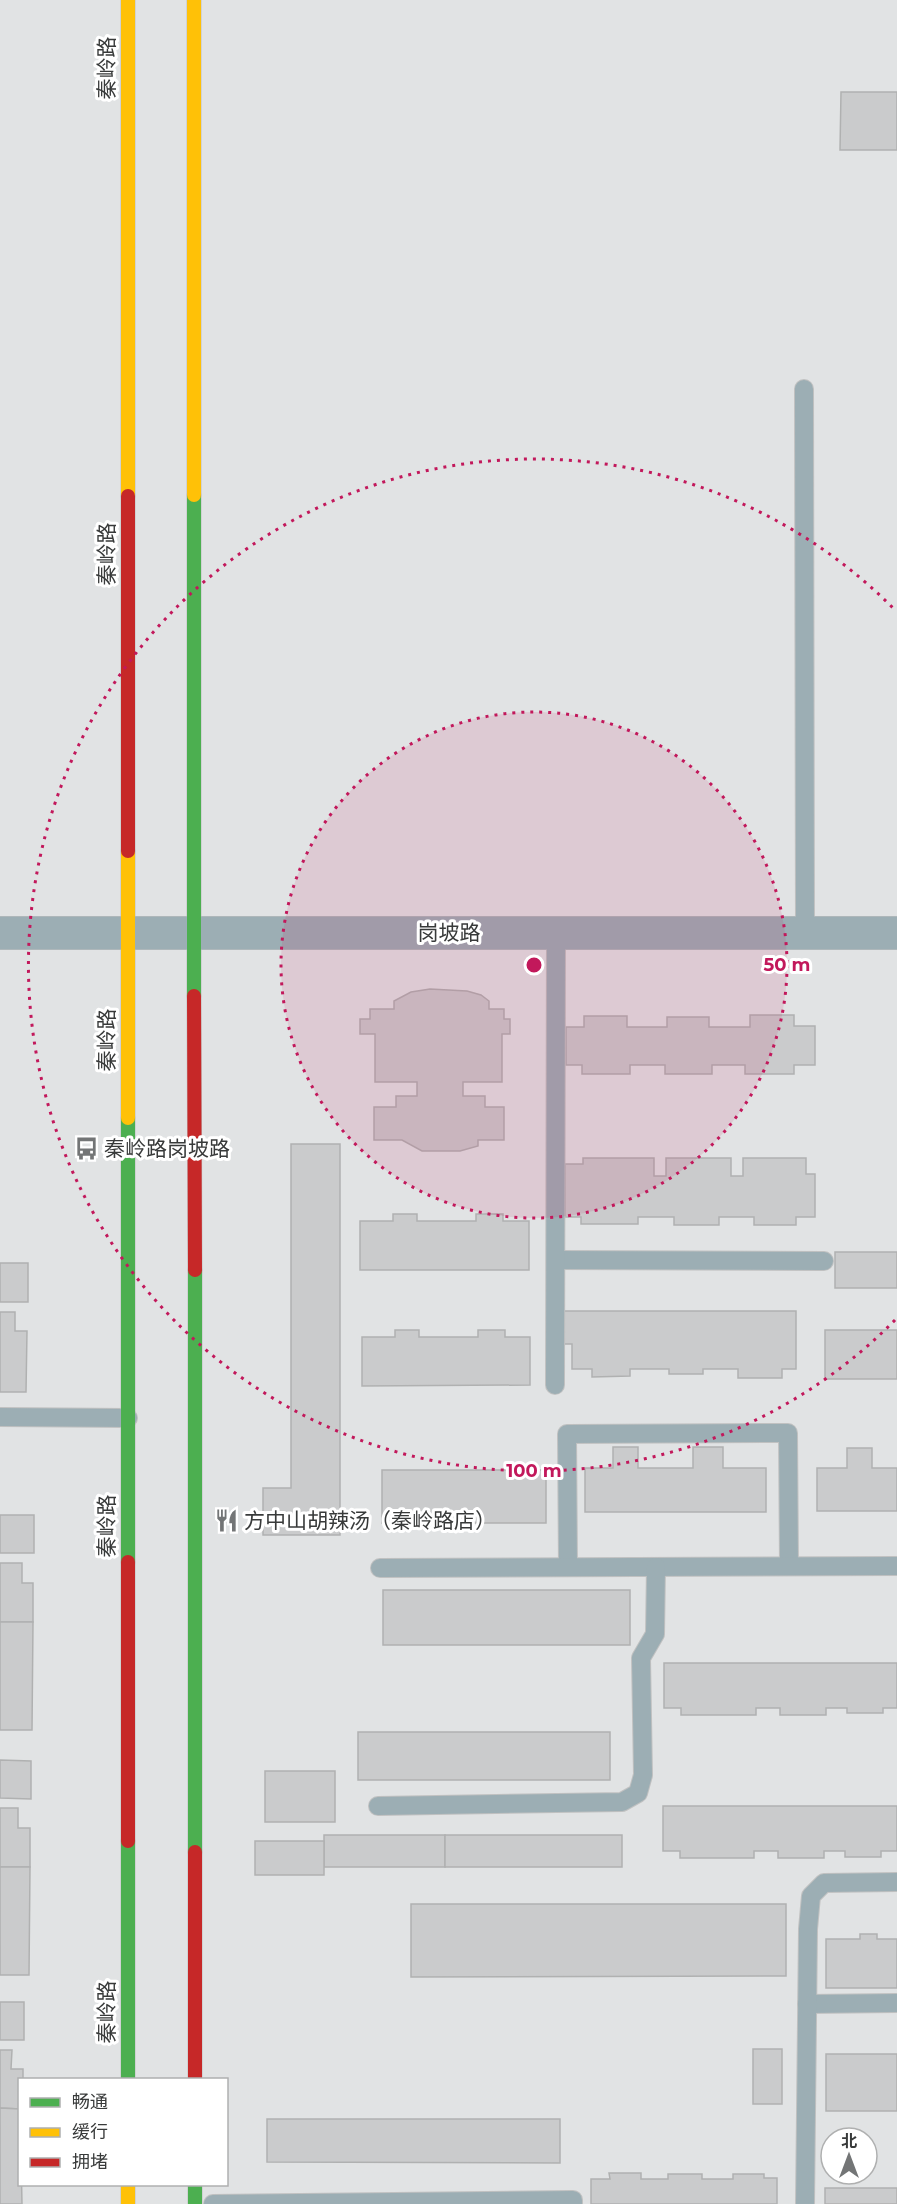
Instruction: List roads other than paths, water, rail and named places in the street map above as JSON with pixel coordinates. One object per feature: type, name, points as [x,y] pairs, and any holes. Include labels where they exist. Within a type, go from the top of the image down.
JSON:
[{"type":"main road","name":"秦岭路","points":[[128,0],[128,2078]]},
{"type":"main road","points":[[194,0],[195,2078]]},
{"type":"main road","points":[[128,2186],[128,2204]]},
{"type":"main road","points":[[195,2186],[195,2204]]},
{"type":"street","name":"岗坡路","points":[[0,933],[897,933]]},
{"type":"lane","points":[[804,389],[805,933]]},
{"type":"lane","points":[[555,1385],[556,933]]},
{"type":"lane","points":[[555,1260],[824,1261]]},
{"type":"lane","points":[[0,1418],[128,1418]]},
{"type":"lane","points":[[568,1567],[567,1434],[788,1433],[789,1566]]},
{"type":"lane","points":[[380,1568],[897,1566]]},
{"type":"lane","points":[[378,1806],[622,1802],[638,1793],[643,1774],[641,1658],[655,1634],[656,1567]]},
{"type":"lane","points":[[805,2204],[807,2004],[811,1896],[824,1883],[897,1882]]},
{"type":"lane","points":[[807,2004],[897,2003]]},
{"type":"lane","points":[[213,2204],[573,2200],[573,2204]]},
{"type":"place","name":"秦岭路岗坡路","points":[[86,1149]]},
{"type":"place","name":"方中山胡辣汤（秦岭路店）","points":[[226,1521]]}]
